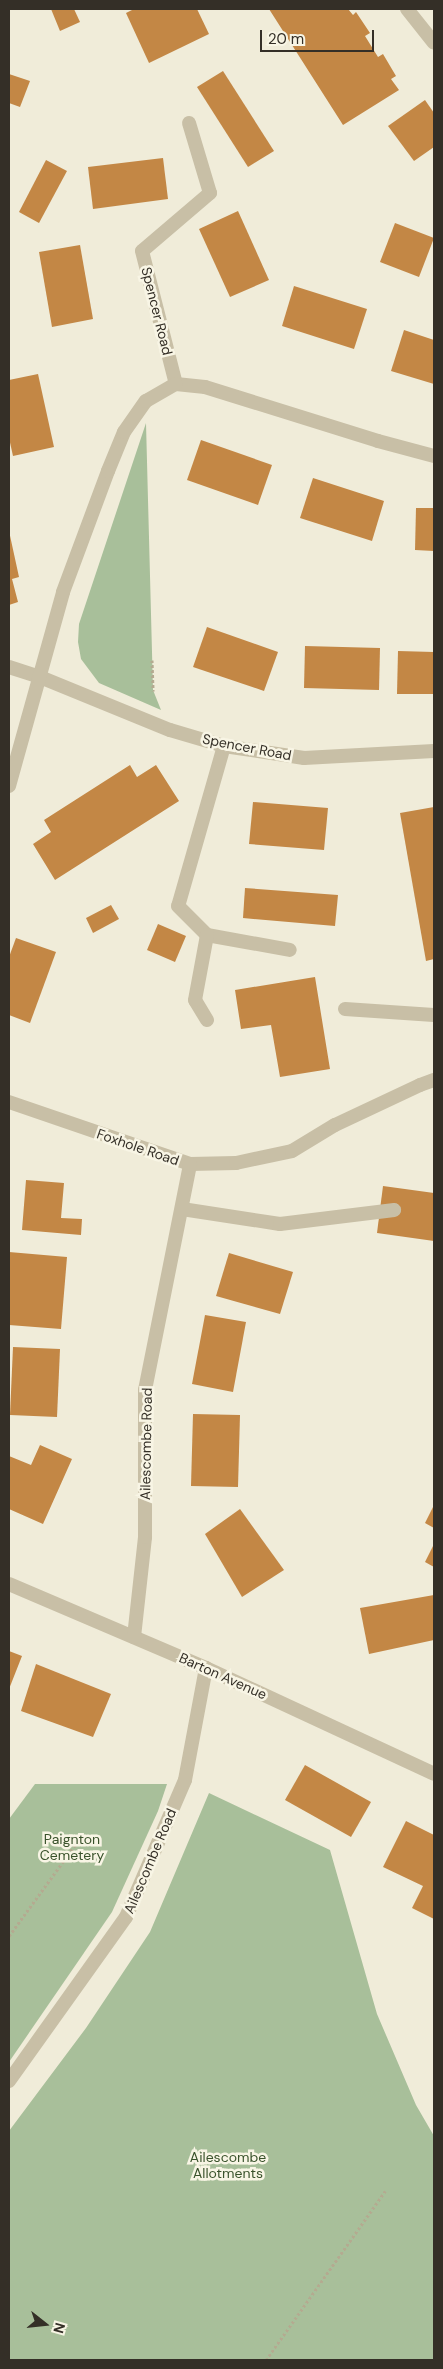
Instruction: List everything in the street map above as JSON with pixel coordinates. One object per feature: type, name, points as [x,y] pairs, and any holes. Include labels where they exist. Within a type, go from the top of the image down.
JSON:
[{"type":"street","points":[[408,9],[434,43]]},
{"type":"street","name":"Spencer Road","points":[[176,384],[142,251],[210,192],[189,122]]},
{"type":"street","points":[[9,786],[63,592],[124,432],[146,401],[176,384],[205,387],[378,441],[434,456]]},
{"type":"street","name":"Spencer Road","points":[[9,667],[40,677],[170,730],[224,746],[304,758],[434,751]]},
{"type":"street","points":[[224,746],[178,906],[207,935],[290,950]]},
{"type":"street","points":[[207,935],[195,1000],[207,1020]]},
{"type":"street","points":[[346,1009],[434,1014]]},
{"type":"street","name":"Foxhole Road","points":[[9,1102],[190,1164],[236,1163],[292,1151],[335,1125],[420,1084],[434,1080]]},
{"type":"street","name":"Ailescombe Road","points":[[134,1637],[145,1537],[145,1390],[190,1164]]},
{"type":"street","points":[[182,1209],[280,1224],[394,1210]]},
{"type":"street","name":"Barton Avenue","points":[[9,1584],[206,1668],[434,1774]]},
{"type":"street","name":"Ailescombe Road","points":[[9,2081],[126,1917],[185,1780],[206,1668]]},
{"type":"path","points":[[152,660],[153,691]]},
{"type":"path","points":[[9,1936],[84,1834]]},
{"type":"path","points":[[266,2360],[385,2191]]},
{"type":"green space","points":[[146,423],[153,690],[161,710],[99,683],[81,659],[78,642],[79,624]]},
{"type":"green space","name":"Paignton Cemetery","points":[[35,1784],[167,1784],[158,1811],[112,1912],[9,2062],[9,1819]]},
{"type":"green space","name":"Ailescombe Allotments","points":[[209,1793],[330,1850],[377,2014],[416,2105],[434,2136],[434,2360],[9,2360],[9,2131],[86,2028],[150,1932]]},
{"type":"building","points":[[51,9],[74,9],[80,22],[60,31]]},
{"type":"building","points":[[134,9],[197,9],[209,34],[149,63],[126,13]]},
{"type":"building","points":[[269,9],[348,9],[353,15],[356,12],[370,33],[365,36],[378,57],[383,54],[396,76],[391,79],[399,90],[343,125]]},
{"type":"building","points":[[223,71],[274,151],[248,167],[197,87]]},
{"type":"building","points":[[9,74],[30,81],[20,107],[9,103]]},
{"type":"building","points":[[425,100],[434,113],[434,147],[414,161],[388,126]]},
{"type":"building","points":[[163,158],[168,199],[93,209],[88,167]]},
{"type":"building","points":[[46,160],[67,171],[39,223],[19,212]]},
{"type":"building","points":[[238,211],[269,280],[230,297],[199,229]]},
{"type":"building","points":[[395,223],[434,238],[419,277],[380,262]]},
{"type":"building","points":[[80,245],[93,319],[52,327],[39,252]]},
{"type":"building","points":[[294,286],[367,309],[354,349],[282,326]]},
{"type":"building","points":[[404,330],[434,340],[434,384],[391,371]]},
{"type":"building","points":[[38,374],[54,447],[13,456],[9,438],[9,380]]},
{"type":"building","points":[[201,440],[272,465],[258,505],[187,480]]},
{"type":"building","points":[[313,478],[384,501],[372,541],[300,518]]},
{"type":"building","points":[[416,508],[434,508],[434,551],[415,550]]},
{"type":"building","points":[[9,531],[19,577],[12,579],[18,602],[9,605]]},
{"type":"building","points":[[207,627],[278,652],[264,691],[193,667]]},
{"type":"building","points":[[305,646],[380,648],[379,690],[304,688]]},
{"type":"building","points":[[398,651],[434,652],[434,694],[397,694]]},
{"type":"building","points":[[130,765],[137,777],[156,765],[179,801],[55,880],[33,844],[51,832],[44,820]]},
{"type":"building","points":[[253,802],[328,808],[324,850],[249,844]]},
{"type":"building","points":[[434,807],[434,959],[426,961],[400,813]]},
{"type":"building","points":[[245,888],[338,895],[335,926],[243,918]]},
{"type":"building","points":[[111,905],[119,919],[93,933],[86,918]]},
{"type":"building","points":[[158,924],[186,936],[175,962],[147,950]]},
{"type":"building","points":[[16,938],[56,952],[30,1023],[9,1015],[9,957]]},
{"type":"building","points":[[315,977],[330,1069],[280,1077],[271,1025],[241,1029],[235,990]]},
{"type":"building","points":[[26,1180],[64,1183],[61,1218],[82,1219],[81,1235],[22,1230]]},
{"type":"building","points":[[383,1186],[434,1193],[434,1241],[377,1233]]},
{"type":"building","points":[[9,1252],[67,1257],[61,1329],[9,1325]]},
{"type":"building","points":[[229,1253],[293,1272],[280,1314],[216,1296]]},
{"type":"building","points":[[205,1315],[246,1322],[233,1392],[192,1384]]},
{"type":"building","points":[[13,1347],[60,1349],[57,1417],[10,1415]]},
{"type":"building","points":[[193,1414],[240,1415],[238,1487],[191,1486]]},
{"type":"building","points":[[40,1445],[72,1459],[43,1524],[9,1509],[9,1456],[31,1465]]},
{"type":"building","points":[[434,1505],[434,1528],[425,1523]]},
{"type":"building","points":[[240,1509],[284,1570],[242,1597],[205,1534]]},
{"type":"building","points":[[434,1544],[434,1567],[425,1562]]},
{"type":"building","points":[[434,1595],[434,1640],[369,1654],[360,1608]]},
{"type":"building","points":[[9,1651],[22,1656],[9,1689]]},
{"type":"building","points":[[36,1664],[111,1694],[93,1737],[21,1711]]},
{"type":"building","points":[[305,1765],[371,1802],[351,1837],[285,1800]]},
{"type":"building","points":[[406,1821],[434,1835],[434,1919],[412,1908],[423,1886],[383,1867]]}]
